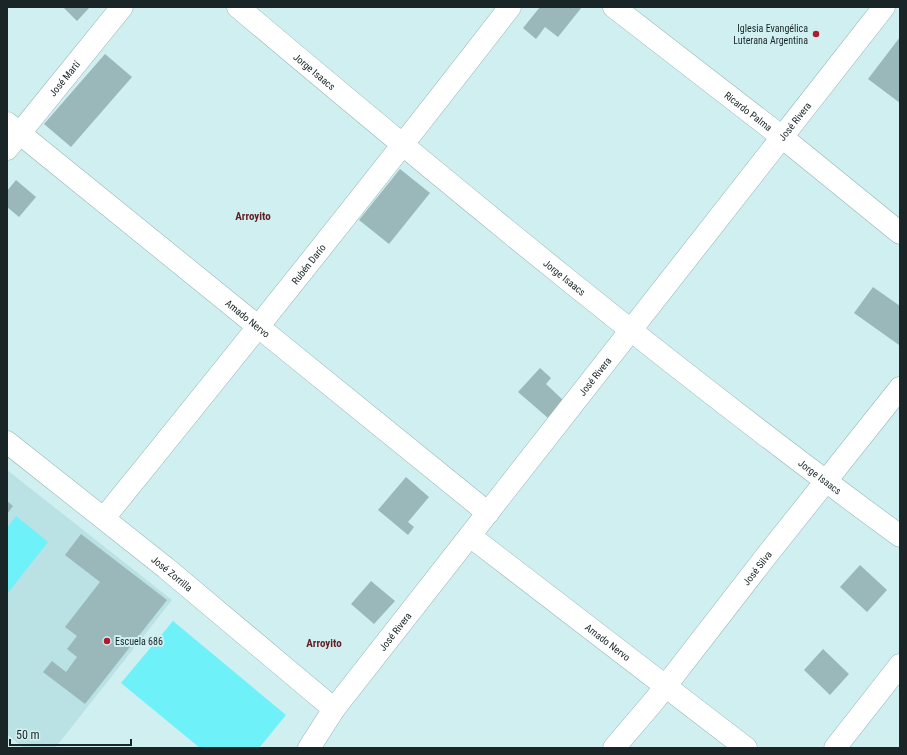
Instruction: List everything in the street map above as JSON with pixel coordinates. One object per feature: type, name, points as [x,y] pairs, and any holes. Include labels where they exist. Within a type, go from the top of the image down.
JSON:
[{"type":"street","name":"José Martí","points":[[11,135],[122,7]]},
{"type":"street","name":"Jorge Isaacs","points":[[238,7],[403,146],[631,331],[900,536]]},
{"type":"street","name":"Rubén Darío","points":[[104,518],[259,328],[403,146],[510,7]]},
{"type":"street","name":"Ricardo Palma","points":[[614,7],[782,136],[900,233]]},
{"type":"street","name":"José Rivera","points":[[310,747],[334,709],[884,7]]},
{"type":"street","name":"Amado Nervo","points":[[11,135],[259,328],[488,513]]},
{"type":"street","name":"José Silva","points":[[614,748],[665,686],[766,555],[900,388]]},
{"type":"street","name":"José Zorrilla","points":[[7,442],[166,568],[334,709]]},
{"type":"street","name":"Amado Nervo","points":[[470,536],[746,748]]},
{"type":"street","points":[[835,748],[900,664]]},
{"type":"shaded area","points":[[7,470],[172,600],[55,748],[24,748],[7,734]]},
{"type":"shaded area","points":[[16,516],[48,542],[7,594],[7,528]]},
{"type":"shaded area","points":[[173,621],[286,715],[259,748],[200,748],[121,683]]},
{"type":"building","points":[[63,7],[90,7],[77,21]]},
{"type":"building","points":[[540,7],[582,7],[558,37],[545,27],[536,39],[523,28]]},
{"type":"building","points":[[900,37],[900,103],[868,79]]},
{"type":"building","points":[[105,54],[132,77],[71,147],[44,124]]},
{"type":"building","points":[[400,169],[430,193],[389,244],[359,220]]},
{"type":"building","points":[[16,180],[36,197],[19,217],[7,207],[7,191]]},
{"type":"building","points":[[873,287],[900,306],[899,345],[854,313]]},
{"type":"building","points":[[540,368],[551,378],[546,384],[564,401],[548,418],[518,392]]},
{"type":"building","points":[[406,477],[429,497],[408,522],[414,527],[408,535],[378,510]]},
{"type":"building","points":[[7,501],[13,506],[7,514]]},
{"type":"building","points":[[81,534],[167,600],[85,704],[43,672],[52,661],[66,672],[77,657],[67,649],[77,636],[65,627],[100,582],[65,555]]},
{"type":"building","points":[[860,565],[887,590],[867,612],[840,587]]},
{"type":"building","points":[[371,581],[395,601],[374,624],[351,604]]},
{"type":"building","points":[[823,649],[849,674],[830,695],[804,670]]},
{"type":"place","name":"Iglesia Evangélica Luterana Argentina","points":[[816,34]]},
{"type":"place","name":"Escuela 686","points":[[107,641]]},
{"type":"district","name":"Arroyito","points":[[253,216]]},
{"type":"district","name":"Arroyito","points":[[324,643]]}]
